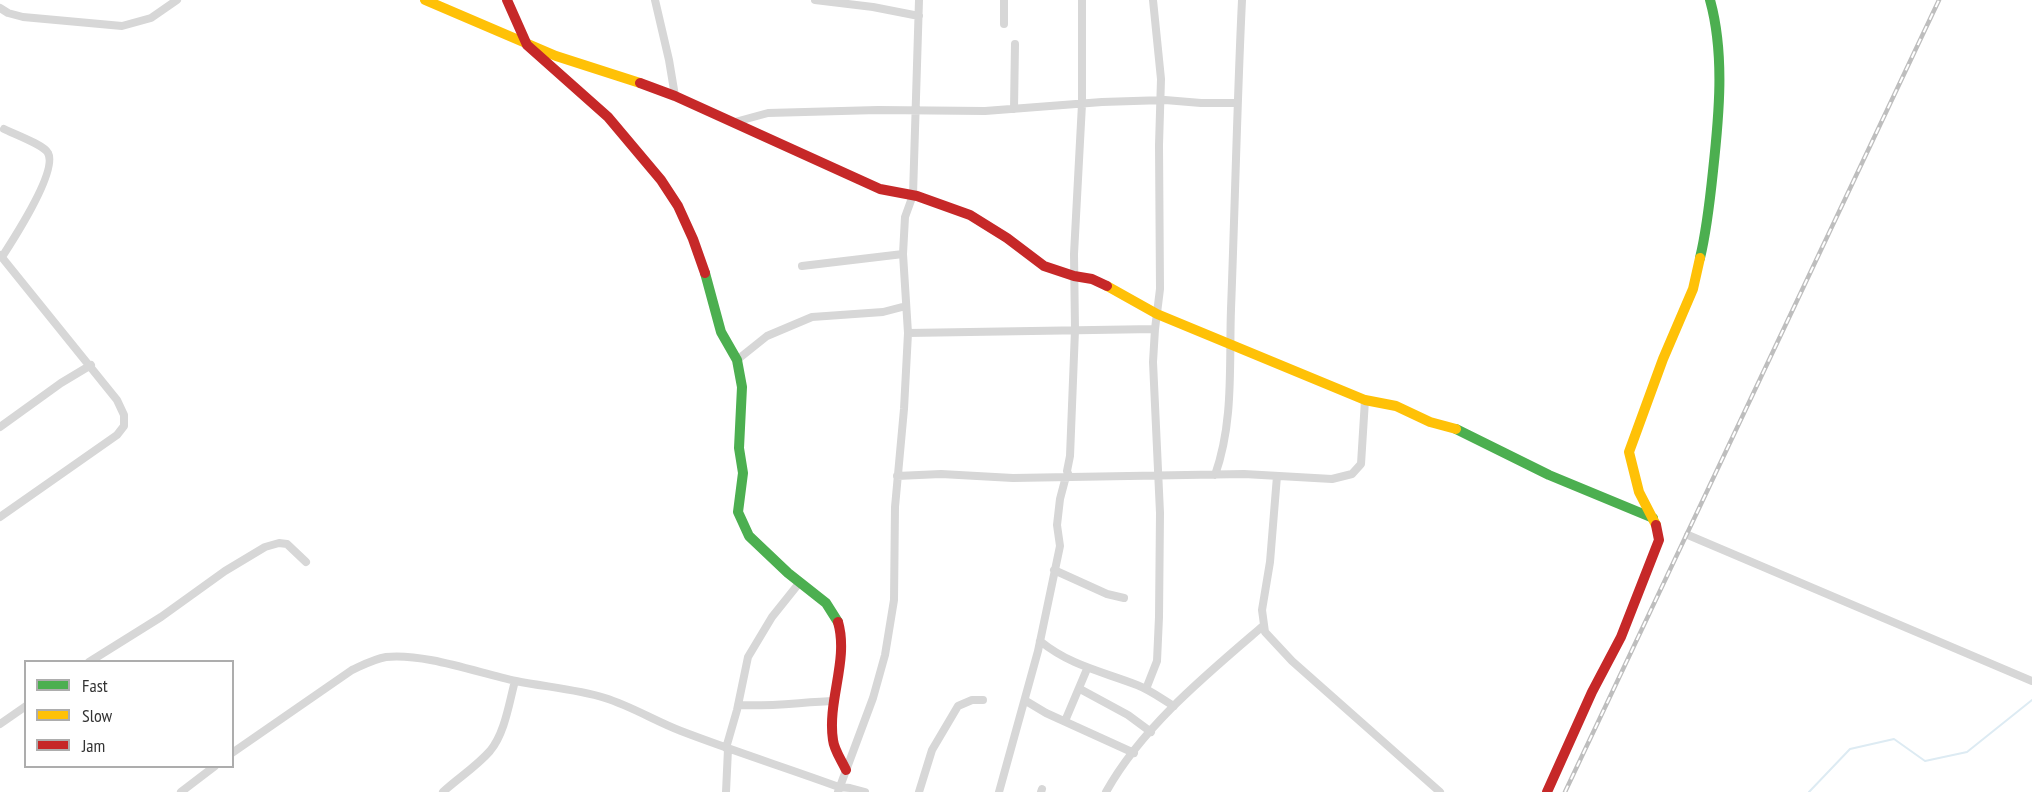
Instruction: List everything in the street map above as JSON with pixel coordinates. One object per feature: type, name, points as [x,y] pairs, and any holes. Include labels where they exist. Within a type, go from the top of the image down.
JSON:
[{"type":"street","points":[[0,8],[23,17],[122,26],[151,18],[177,0]]},
{"type":"street","points":[[425,0],[527,45],[675,96],[849,176],[894,193],[912,195],[970,215],[1007,238],[1044,266],[1074,276],[1092,279],[1157,314],[1365,400],[1396,406],[1430,422],[1455,428],[1549,475],[1653,518]]},
{"type":"street","points":[[507,0],[527,45],[608,117],[661,180],[678,206],[693,239],[710,288],[721,332],[737,360],[741,387],[739,448],[743,473],[738,512],[749,536],[826,603],[839,624],[841,651],[832,718],[832,742],[846,770]]},
{"type":"street","points":[[655,0],[675,96]]},
{"type":"street","points":[[815,0],[873,7],[919,16]]},
{"type":"street","points":[[839,790],[861,735],[885,655],[894,600],[897,476],[904,409],[908,333],[903,254],[905,217],[912,195],[919,0]]},
{"type":"street","points":[[1004,0],[1004,24]]},
{"type":"street","points":[[1069,476],[1067,471],[1070,456],[1075,330],[1074,276],[1082,104],[1082,0]]},
{"type":"street","points":[[1146,689],[1153,674],[1158,649],[1160,513],[1153,362],[1160,289],[1159,100],[1161,79],[1153,0]]},
{"type":"street","points":[[1215,476],[1226,430],[1230,380],[1236,103],[1242,0]]},
{"type":"street","points":[[1547,792],[1592,692],[1621,637],[1656,549],[1659,531],[1641,497],[1629,461],[1629,452],[1663,359],[1692,289],[1707,230],[1717,134],[1718,56],[1715,18],[1710,0]]},
{"type":"street","points":[[1014,109],[1015,44]]},
{"type":"street","points":[[735,122],[768,112],[1014,109],[1159,100],[1201,104],[1236,103]]},
{"type":"street","points":[[0,517],[95,452],[117,435],[124,426],[124,415],[117,400],[1,256],[25,222],[48,171],[51,159],[47,150],[4,129]]},
{"type":"street","points":[[802,266],[903,254]]},
{"type":"street","points":[[737,360],[767,336],[812,318],[883,312],[906,306]]},
{"type":"street","points":[[908,333],[1155,329]]},
{"type":"street","points":[[0,427],[61,383],[91,365]]},
{"type":"street","points":[[897,476],[941,474],[1013,478],[1244,474],[1332,479],[1353,474],[1361,464],[1365,400]]},
{"type":"street","points":[[999,792],[1026,701],[1040,641],[1060,546],[1057,525],[1062,487],[1069,476]]},
{"type":"street","points":[[1277,476],[1270,561],[1262,610],[1263,626],[1273,641],[1292,661],[1440,792]]},
{"type":"street","points":[[1688,534],[2032,681]]},
{"type":"street","points":[[92,660],[162,617],[225,571],[265,547],[279,543],[287,544],[306,562]]},
{"type":"street","points":[[1054,570],[1107,594],[1124,598]]},
{"type":"street","points":[[726,792],[727,748],[748,657],[772,617],[800,582]]},
{"type":"street","points":[[1106,792],[1134,753],[1174,706],[1263,626]]},
{"type":"street","points":[[1040,641],[1055,654],[1088,669],[1146,689],[1174,706]]},
{"type":"street","points":[[234,752],[352,670],[386,657],[402,658],[452,665],[515,681],[570,689],[603,697],[727,748],[839,790],[850,788],[865,792]]},
{"type":"street","points":[[1065,721],[1088,669]]},
{"type":"street","points":[[443,792],[491,750],[497,740],[515,681]]},
{"type":"street","points":[[1080,689],[1128,715],[1151,732]]},
{"type":"street","points":[[919,792],[932,750],[958,706],[972,700],[983,700]]},
{"type":"street","points":[[738,705],[760,706],[835,701]]},
{"type":"street","points":[[1026,701],[1134,753]]},
{"type":"street","points":[[0,724],[24,707]]},
{"type":"street","points":[[181,792],[212,768]]},
{"type":"waterway","points":[[1809,792],[1850,749],[1894,739],[1925,761],[1967,752],[2032,700]]},
{"type":"railway","points":[[1565,792],[1939,0]]},
{"type":"traffic: fast","points":[[1700,258],[1705,236],[1719,107],[1718,42],[1710,0]]},
{"type":"traffic: fast","points":[[705,273],[721,332],[737,360],[742,387],[739,448],[743,473],[738,512],[749,536],[788,573],[826,603],[838,622]]},
{"type":"traffic: fast","points":[[1456,429],[1549,475],[1653,518]]},
{"type":"traffic: slow","points":[[425,0],[556,56],[640,83]]},
{"type":"traffic: slow","points":[[1656,525],[1639,492],[1629,452],[1663,359],[1693,289],[1700,258]]},
{"type":"traffic: slow","points":[[1107,286],[1157,314],[1365,400],[1396,406],[1430,422],[1456,429]]},
{"type":"traffic: jam","points":[[507,0],[527,45],[608,117],[661,180],[678,206],[705,273]]},
{"type":"traffic: jam","points":[[640,83],[675,96],[880,189],[917,196],[970,215],[1007,238],[1044,266],[1074,276],[1092,279],[1107,286]]},
{"type":"traffic: jam","points":[[1547,792],[1592,692],[1621,637],[1659,540],[1656,525]]},
{"type":"traffic: jam","points":[[838,622],[841,651],[832,725],[835,748],[846,770]]}]
